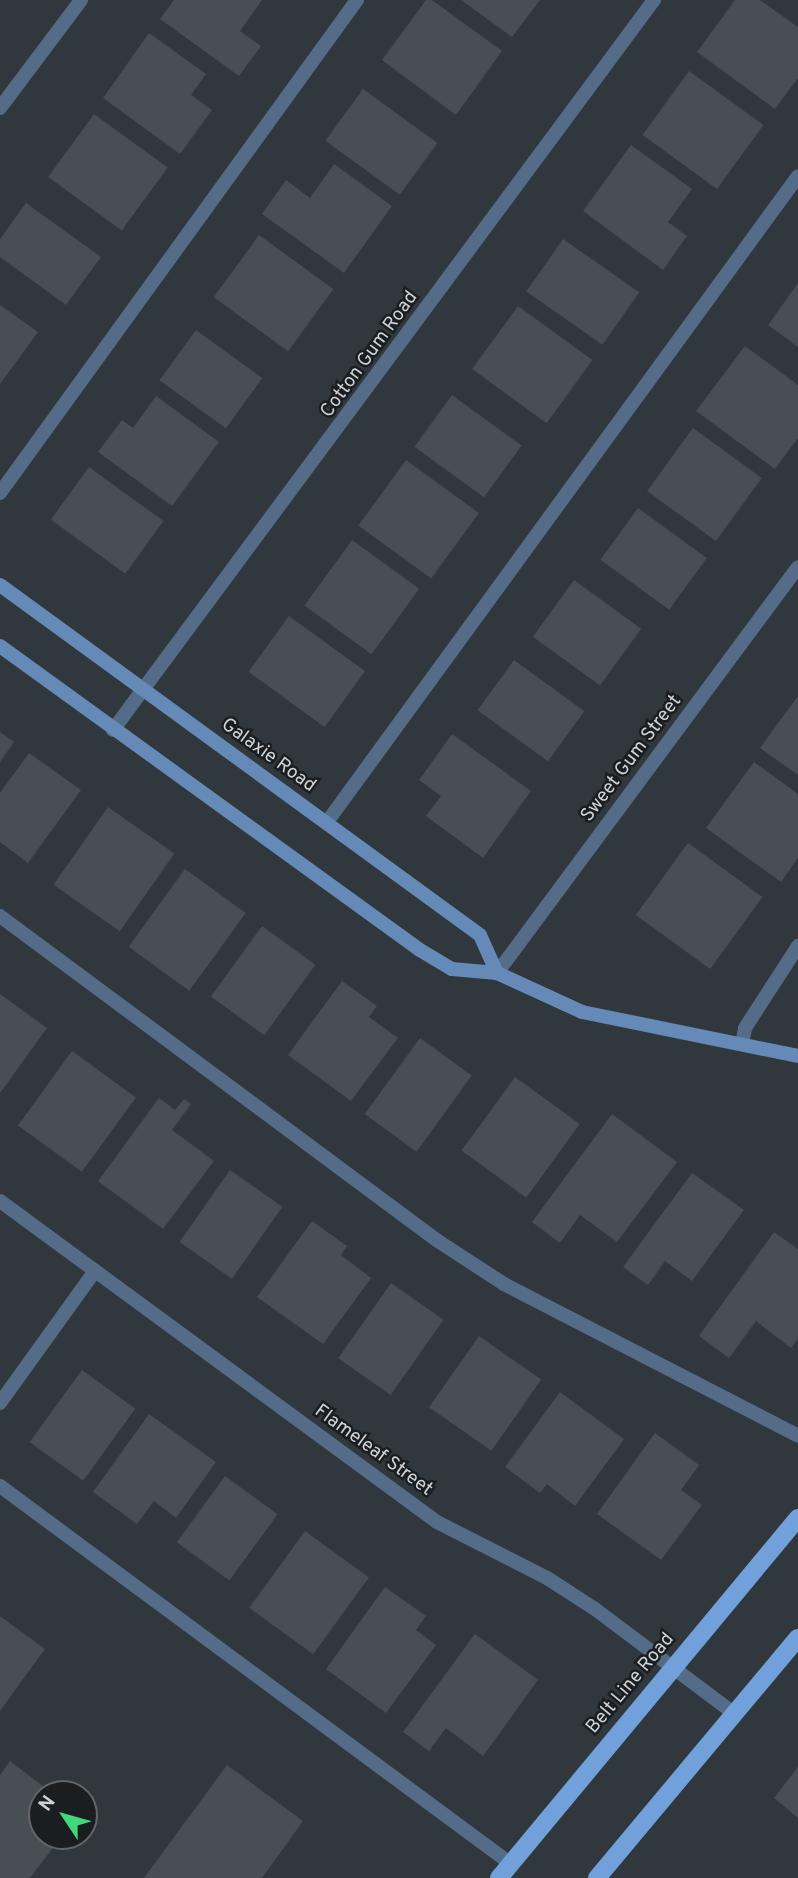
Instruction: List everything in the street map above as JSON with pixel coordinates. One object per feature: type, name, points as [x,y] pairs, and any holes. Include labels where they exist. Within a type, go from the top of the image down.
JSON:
[{"type":"main road","name":"Belt Line Road","points":[[505,1871],[798,1518]]},
{"type":"main road","points":[[597,1878],[798,1638]]},
{"type":"street","points":[[0,108],[80,0]]},
{"type":"street","points":[[0,493],[357,0]]},
{"type":"street","name":"Cotton Gum Road","points":[[113,730],[654,0]]},
{"type":"street","points":[[327,822],[798,176]]},
{"type":"street","name":"Sweet Gum Street","points":[[496,973],[798,568]]},
{"type":"street","name":"Galaxie Road","points":[[0,585],[480,935],[496,973]]},
{"type":"street","points":[[0,646],[419,950],[452,969],[496,973],[582,1012],[798,1056]]},
{"type":"street","points":[[0,916],[438,1241],[505,1284],[798,1436]]},
{"type":"street","points":[[742,1044],[745,1028],[798,946]]},
{"type":"street","name":"Flameleaf Street","points":[[0,1201],[437,1522],[547,1578],[735,1714]]},
{"type":"street","points":[[0,1403],[95,1271]]},
{"type":"street","points":[[0,1486],[505,1871]]},
{"type":"building","points":[[174,0],[262,0],[240,31],[261,46],[239,76],[160,19]]},
{"type":"building","points":[[426,0],[432,0],[502,51],[456,115],[382,60]]},
{"type":"building","points":[[461,0],[540,0],[512,37]]},
{"type":"building","points":[[735,0],[760,0],[798,27],[798,78],[775,109],[697,52]]},
{"type":"building","points":[[149,33],[206,74],[191,95],[212,110],[180,154],[103,98]]},
{"type":"building","points":[[689,71],[763,125],[717,189],[643,135]]},
{"type":"building","points":[[363,89],[437,143],[400,195],[325,141]]},
{"type":"building","points":[[94,114],[168,167],[122,231],[48,177]]},
{"type":"building","points":[[631,145],[692,189],[668,222],[687,236],[663,270],[583,211]]},
{"type":"building","points":[[334,164],[392,206],[344,273],[262,214],[286,180],[310,198]]},
{"type":"building","points":[[26,203],[101,257],[66,305],[0,257],[0,239]]},
{"type":"building","points":[[259,235],[333,289],[288,351],[214,297]]},
{"type":"building","points":[[563,239],[639,292],[602,345],[526,291]]},
{"type":"building","points":[[798,283],[798,347],[768,325]]},
{"type":"building","points":[[0,305],[38,332],[0,384]]},
{"type":"building","points":[[518,306],[592,360],[547,423],[472,369]]},
{"type":"building","points":[[196,330],[262,378],[226,428],[160,380]]},
{"type":"building","points":[[745,346],[798,385],[798,438],[775,469],[696,411]]},
{"type":"building","points":[[452,395],[522,446],[484,497],[414,447]]},
{"type":"building","points":[[156,396],[219,442],[172,506],[98,452],[122,420],[133,428]]},
{"type":"building","points":[[693,428],[762,478],[716,541],[647,491]]},
{"type":"building","points":[[406,460],[479,513],[431,578],[358,526]]},
{"type":"building","points":[[89,467],[163,521],[125,574],[51,520]]},
{"type":"building","points":[[638,508],[707,558],[669,610],[600,560]]},
{"type":"building","points":[[352,540],[419,589],[372,654],[304,606]]},
{"type":"building","points":[[574,580],[641,629],[600,685],[533,637]]},
{"type":"building","points":[[289,616],[365,671],[324,727],[248,672]]},
{"type":"building","points":[[514,660],[584,711],[548,761],[478,710]]},
{"type":"building","points":[[798,696],[798,775],[760,748]]},
{"type":"building","points":[[0,732],[14,742],[0,762]]},
{"type":"building","points":[[452,734],[531,791],[483,858],[426,816],[441,796],[419,780]]},
{"type":"building","points":[[29,753],[81,790],[28,863],[0,842],[0,793]]},
{"type":"building","points":[[754,762],[798,794],[798,858],[781,882],[706,828]]},
{"type":"building","points":[[108,807],[174,853],[120,931],[54,885]]},
{"type":"building","points":[[688,843],[762,897],[710,969],[636,915]]},
{"type":"building","points":[[185,869],[246,913],[189,991],[129,947]]},
{"type":"building","points":[[262,926],[315,965],[264,1035],[211,996]]},
{"type":"building","points":[[342,981],[377,1006],[369,1017],[398,1038],[351,1101],[288,1055]]},
{"type":"building","points":[[0,994],[47,1028],[0,1093]]},
{"type":"building","points":[[420,1038],[472,1076],[417,1152],[365,1114]]},
{"type":"building","points":[[72,1051],[136,1097],[82,1172],[18,1125]]},
{"type":"building","points":[[515,1077],[580,1124],[526,1198],[462,1151]]},
{"type":"building","points":[[159,1098],[175,1110],[184,1099],[191,1104],[172,1130],[214,1161],[163,1229],[98,1181]]},
{"type":"building","points":[[612,1114],[677,1162],[617,1242],[580,1215],[560,1243],[532,1222]]},
{"type":"building","points":[[230,1170],[282,1207],[232,1279],[180,1242]]},
{"type":"building","points":[[692,1173],[744,1210],[692,1281],[665,1261],[648,1285],[623,1267]]},
{"type":"building","points":[[312,1221],[347,1246],[341,1255],[371,1278],[323,1344],[257,1297]]},
{"type":"building","points":[[774,1232],[798,1249],[798,1339],[791,1348],[756,1321],[729,1358],[699,1336]]},
{"type":"building","points":[[391,1283],[443,1320],[391,1395],[338,1358]]},
{"type":"building","points":[[479,1336],[541,1380],[491,1451],[429,1407]]},
{"type":"building","points":[[82,1370],[135,1409],[83,1481],[30,1442]]},
{"type":"building","points":[[560,1392],[624,1439],[575,1506],[547,1484],[540,1493],[505,1467]]},
{"type":"building","points":[[149,1414],[216,1462],[176,1518],[154,1501],[137,1524],[93,1492]]},
{"type":"building","points":[[655,1433],[699,1465],[681,1490],[702,1505],[661,1560],[597,1514]]},
{"type":"building","points":[[225,1476],[278,1514],[229,1581],[177,1542]]},
{"type":"building","points":[[305,1531],[369,1577],[313,1654],[249,1608]]},
{"type":"building","points":[[385,1587],[426,1616],[416,1630],[436,1645],[386,1713],[326,1669]]},
{"type":"building","points":[[0,1616],[45,1649],[0,1711]]},
{"type":"building","points":[[475,1634],[538,1680],[483,1756],[446,1728],[429,1751],[403,1732]]},
{"type":"building","points":[[10,1761],[35,1780],[28,1780],[28,1850],[51,1850],[30,1878],[0,1878],[0,1775]]},
{"type":"building","points":[[227,1765],[303,1821],[262,1878],[144,1878]]},
{"type":"building","points":[[798,1767],[798,1818],[774,1798]]}]
